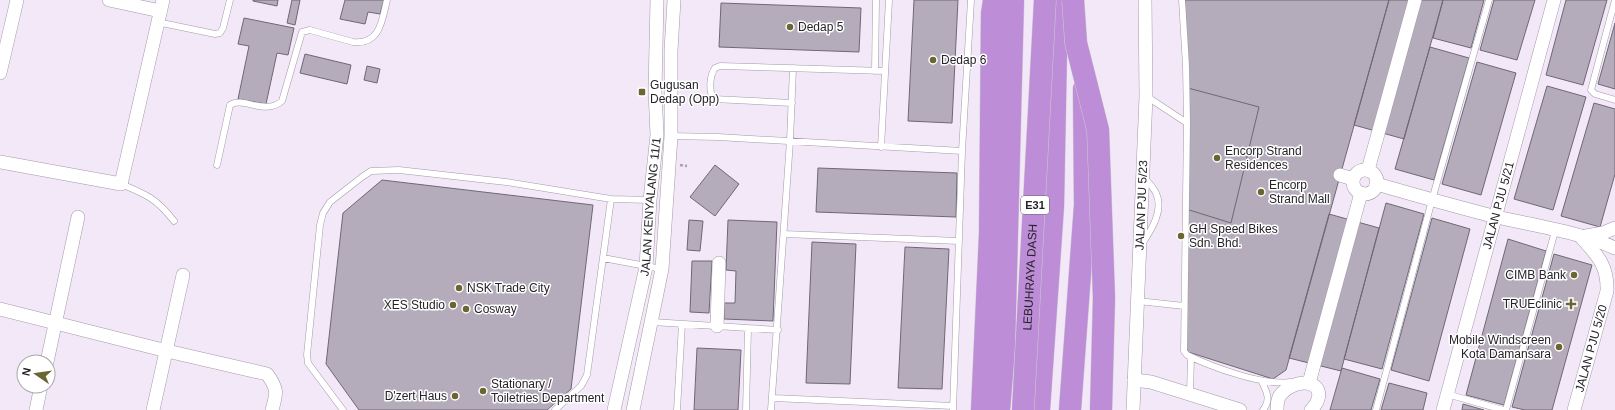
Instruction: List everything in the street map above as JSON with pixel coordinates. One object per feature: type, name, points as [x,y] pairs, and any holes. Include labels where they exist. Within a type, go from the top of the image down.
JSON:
[{"type":"highway","points":[[982,410],[990,234],[992,14],[994,0]]},
{"type":"highway","name":"LEBUHRAYA DASH","points":[[999,410],[1004,349],[1013,0]]},
{"type":"highway","points":[[1035,0],[1038,150],[1043,180],[1053,206]]},
{"type":"highway","name":"LEBUHRAYA DASH","points":[[1023,410],[1045,0]]},
{"type":"highway","points":[[1039,410],[1053,206],[1057,0]]},
{"type":"highway","points":[[1073,0],[1076,43],[1098,130],[1104,298],[1101,410]]},
{"type":"highway","points":[[1070,410],[1085,205],[1082,0]]},
{"type":"street","points":[[0,73],[17,0]]},
{"type":"street","points":[[0,162],[120,184],[160,11],[109,0]]},
{"type":"street","name":"JALAN KENYALANG 11/1","points":[[614,410],[646,267],[650,200],[657,135],[655,91],[657,0]]},
{"type":"street","name":"JALAN KENYALANG 11/1","points":[[633,410],[662,269],[671,136],[671,51],[674,0]]},
{"type":"street","name":"JALAN PJU 5/23","points":[[1133,410],[1146,96],[1145,0]]},
{"type":"street","points":[[1368,170],[1415,0]]},
{"type":"street","name":"JALAN PJU 5/21","points":[[1442,410],[1554,0]]},
{"type":"street","points":[[1368,170],[1375,177],[1376,184],[1369,193],[1361,193],[1354,186],[1354,179],[1358,173],[1368,170]]},
{"type":"street","points":[[1340,174],[1354,179]]},
{"type":"street","points":[[1376,184],[1495,217],[1580,236],[1602,242],[1615,248]]},
{"type":"street","points":[[1304,383],[1361,193]]},
{"type":"street","points":[[49,354],[78,217]]},
{"type":"street","points":[[1580,236],[1603,233],[1615,228]]},
{"type":"street","name":"JALAN PJU 5/20","points":[[1574,410],[1607,291],[1607,279],[1604,268],[1598,257],[1580,236]]},
{"type":"street","points":[[717,326],[719,263]]},
{"type":"street","points":[[153,410],[183,275]]},
{"type":"street","points":[[0,309],[167,351],[267,374],[274,384],[277,393],[272,410]]},
{"type":"street","points":[[1134,380],[1151,382],[1240,410]]},
{"type":"street","points":[[1278,410],[1278,399],[1281,392],[1304,383],[1314,385],[1318,392],[1314,408]]},
{"type":"street","points":[[36,410],[39,394]]},
{"type":"lane","points":[[160,11],[215,34],[220,33],[223,28],[230,0]]},
{"type":"lane","points":[[217,165],[230,105],[238,102],[260,107],[278,105],[282,101],[302,32],[310,30],[360,43],[368,41],[375,35],[381,26],[387,0]]},
{"type":"lane","points":[[875,71],[876,0]]},
{"type":"lane","points":[[881,147],[889,0]]},
{"type":"lane","points":[[773,398],[953,408],[962,151],[971,0]]},
{"type":"lane","points":[[1182,0],[1186,66],[1187,123],[1184,351],[1191,357],[1262,382],[1304,383]]},
{"type":"lane","points":[[1376,410],[1432,200],[1489,0]]},
{"type":"lane","points":[[1615,0],[1590,90],[1595,94],[1615,100]]},
{"type":"lane","points":[[792,103],[714,99],[710,94],[712,72],[715,68],[720,66],[885,72]]},
{"type":"lane","points":[[771,410],[778,330],[793,68]]},
{"type":"lane","points":[[1146,96],[1187,123]]},
{"type":"lane","points":[[657,135],[962,151]]},
{"type":"lane","points":[[343,410],[308,363],[307,355],[320,225],[323,213],[330,202],[362,177],[371,171],[399,170],[506,182],[611,199],[650,200]]},
{"type":"lane","points":[[120,184],[150,196],[164,208],[174,221]]},
{"type":"lane","points":[[555,410],[580,386],[587,375],[611,199]]},
{"type":"lane","points":[[1447,394],[1505,410],[1556,231]]},
{"type":"lane","points":[[784,234],[959,241]]},
{"type":"lane","points":[[603,258],[662,269]]},
{"type":"lane","points":[[1138,301],[1184,306]]},
{"type":"lane","points":[[652,322],[778,330]]},
{"type":"lane","points":[[677,410],[682,324]]},
{"type":"lane","points":[[746,410],[748,328]]},
{"type":"lane","points":[[1190,394],[1191,357]]},
{"type":"lane","points":[[1262,382],[1268,396],[1267,403],[1263,410]]},
{"type":"building","points":[[253,0],[278,0],[277,6]]},
{"type":"building","points":[[292,0],[300,0],[295,25],[287,23]]},
{"type":"building","points":[[345,0],[384,0],[380,14],[368,12],[365,24],[340,19]]},
{"type":"building","name":"Dedap 6","points":[[914,0],[958,0],[952,123],[908,121]]},
{"type":"building","name":"Encorp Strand Mall","points":[[1185,0],[1389,0],[1286,370],[1273,379],[1185,351],[1188,88]]},
{"type":"building","points":[[1389,0],[1443,0],[1404,139],[1354,125]]},
{"type":"building","points":[[1443,0],[1484,0],[1471,48],[1433,38]]},
{"type":"building","points":[[1494,0],[1535,0],[1517,60],[1480,50]]},
{"type":"building","points":[[1566,0],[1607,0],[1583,85],[1546,75]]},
{"type":"building","name":"Dedap 5","points":[[721,3],[861,8],[859,52],[719,47]]},
{"type":"building","points":[[244,18],[294,28],[288,55],[277,53],[266,104],[238,99],[249,46],[238,44]]},
{"type":"building","points":[[1615,23],[1615,89],[1598,84]]},
{"type":"building","points":[[1430,47],[1469,58],[1434,180],[1395,169]]},
{"type":"building","points":[[305,54],[351,65],[347,84],[300,73]]},
{"type":"building","points":[[1477,62],[1516,73],[1481,195],[1442,184]]},
{"type":"building","points":[[367,66],[380,69],[377,83],[364,80]]},
{"type":"building","points":[[1547,86],[1586,97],[1553,210],[1514,199]]},
{"type":"building","name":"Encorp Strand Residences","points":[[1188,88],[1259,107],[1231,223],[1186,209]]},
{"type":"building","points":[[1594,103],[1615,109],[1615,174],[1600,227],[1561,216]]},
{"type":"building","points":[[715,165],[739,184],[715,216],[690,197]]},
{"type":"building","points":[[818,168],[957,173],[956,217],[816,212]]},
{"type":"building","name":"NSK Trade City","points":[[382,180],[593,205],[571,389],[547,410],[359,410],[326,364],[343,213]]},
{"type":"building","points":[[1386,203],[1424,214],[1382,369],[1344,359]]},
{"type":"building","points":[[1329,214],[1379,228],[1341,371],[1289,358]]},
{"type":"building","points":[[1432,218],[1470,229],[1429,381],[1391,370]]},
{"type":"building","points":[[689,220],[703,221],[700,251],[687,250]]},
{"type":"building","points":[[728,220],[777,222],[773,321],[724,319],[724,303],[735,303],[736,271],[726,270]]},
{"type":"building","points":[[1508,239],[1546,251],[1504,405],[1466,395]]},
{"type":"building","points":[[812,242],[856,244],[850,384],[806,383]]},
{"type":"building","points":[[905,247],[949,249],[942,389],[898,388]]},
{"type":"building","points":[[1554,254],[1592,265],[1552,410],[1525,410],[1512,407]]},
{"type":"building","points":[[692,261],[712,261],[709,313],[690,312]]},
{"type":"building","points":[[697,348],[741,350],[738,410],[694,410]]},
{"type":"building","points":[[1342,368],[1380,379],[1371,410],[1330,410]]},
{"type":"building","points":[[1389,383],[1427,393],[1423,410],[1381,410]]},
{"type":"building","points":[[1463,404],[1484,410],[1462,410]]},
{"type":"place","name":"Dedap 5","points":[[790,27]]},
{"type":"place","name":"Dedap 6","points":[[933,60]]},
{"type":"place","name":"Gugusan Dedap (Opp)","points":[[642,92]]},
{"type":"place","name":"Encorp Strand Residences","points":[[1217,158]]},
{"type":"place","name":"Encorp Strand Mall","points":[[1261,192]]},
{"type":"place","name":"GH Speed Bikes Sdn. Bhd.","points":[[1181,236]]},
{"type":"place","name":"CIMB Bank","points":[[1574,275]]},
{"type":"place","name":"NSK Trade City","points":[[459,288]]},
{"type":"place","name":"TRUEclinic","points":[[1571,304]]},
{"type":"place","name":"XES Studio","points":[[453,305]]},
{"type":"place","name":"Cosway","points":[[466,309]]},
{"type":"place","name":"Mobile Windscreen Kota Damansara","points":[[1559,347]]},
{"type":"place","name":"Stationary / Toiletries Department","points":[[483,391]]},
{"type":"place","name":"D'zert Haus","points":[[455,396]]}]
